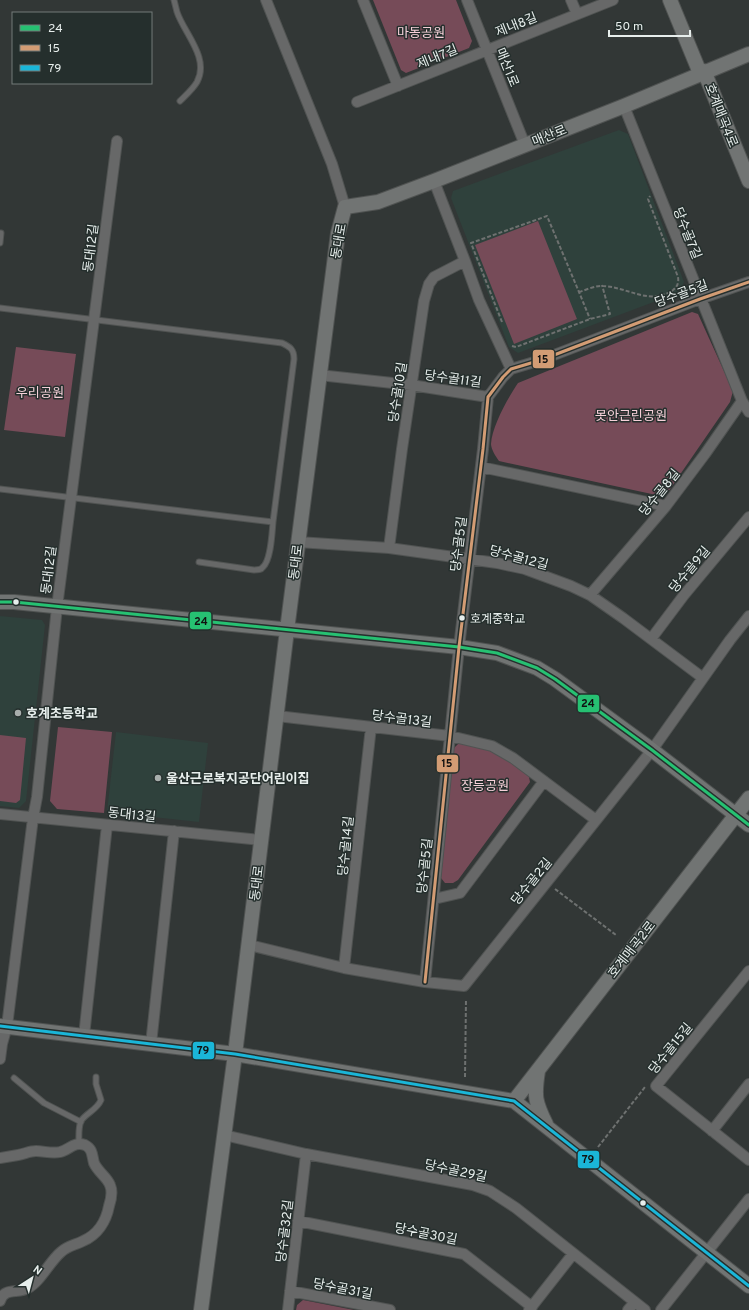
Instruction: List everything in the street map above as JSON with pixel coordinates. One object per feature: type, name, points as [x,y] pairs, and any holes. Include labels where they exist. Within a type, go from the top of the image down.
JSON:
[{"type":"street","name":"동대로","points":[[201,1310],[249,945],[319,375],[338,233],[345,207],[332,164],[266,0]]},
{"type":"street","points":[[363,0],[398,86]]},
{"type":"street","name":"매산1로","points":[[467,0],[525,145]]},
{"type":"street","points":[[571,0],[577,14]]},
{"type":"street","name":"제내8길","points":[[487,50],[613,0]]},
{"type":"street","name":"호계매곡4로","points":[[670,0],[749,181]]},
{"type":"street","name":"제내7길","points":[[357,102],[487,50]]},
{"type":"street","name":"매산로","points":[[345,207],[378,202],[434,181],[624,106],[702,72],[749,54]]},
{"type":"street","name":"당수골7길","points":[[624,106],[700,299],[742,401],[749,412]]},
{"type":"street","name":"동대12길","points":[[0,1059],[3,1026],[38,789],[57,607],[117,140]]},
{"type":"street","points":[[434,181],[479,300],[511,369],[488,396]]},
{"type":"street","name":"당수골10길","points":[[389,548],[424,301],[429,284],[434,277],[465,261]]},
{"type":"street","name":"당수골5길","points":[[511,369],[541,360],[700,299],[749,282]]},
{"type":"street","name":"당수골11길","points":[[319,375],[411,385],[488,396]]},
{"type":"street","name":"당수골5길","points":[[425,982],[458,647],[481,467],[488,396]]},
{"type":"street","name":"당수골8길","points":[[590,595],[666,506],[742,401]]},
{"type":"street","points":[[481,467],[666,506]]},
{"type":"street","name":"당수골9길","points":[[651,639],[684,595],[749,517]]},
{"type":"street","name":"당수골12길","points":[[298,542],[389,548],[497,563],[525,569],[590,595],[703,678]]},
{"type":"street","points":[[0,602],[14,602],[458,647],[498,654],[537,668],[555,679],[652,750],[749,825]]},
{"type":"street","name":"당수골2길","points":[[249,945],[344,968],[425,982],[464,986],[652,750],[730,640],[749,616]]},
{"type":"street","name":"당수골13길","points":[[277,716],[450,736],[492,746],[513,758],[596,820]]},
{"type":"street","name":"당수골14길","points":[[344,968],[372,727]]},
{"type":"street","points":[[434,899],[460,893],[544,781]]},
{"type":"street","name":"호계매곡2로","points":[[514,1101],[749,798]]},
{"type":"street","name":"동대13길","points":[[0,814],[261,840]]},
{"type":"street","points":[[84,1036],[107,825]]},
{"type":"street","points":[[151,1044],[174,832]]},
{"type":"street","name":"당수골15길","points":[[749,971],[656,1086],[749,1160]]},
{"type":"street","points":[[3,1026],[235,1054],[514,1101],[749,1286]]},
{"type":"street","points":[[538,1069],[535,1090],[537,1107],[547,1127]]},
{"type":"street","points":[[712,1131],[749,1084]]},
{"type":"street","name":"당수골29길","points":[[224,1135],[306,1154],[473,1185],[490,1191],[516,1208],[645,1310]]},
{"type":"street","points":[[0,1158],[35,1151],[57,1153],[79,1144],[89,1148],[98,1171],[106,1178],[111,1186],[109,1209],[94,1235],[62,1251],[36,1282],[28,1288],[19,1291],[10,1291],[4,1294],[0,1301]]},
{"type":"street","name":"당수골32길","points":[[288,1310],[306,1154]]},
{"type":"street","points":[[661,1310],[749,1199]]},
{"type":"street","name":"당수골30길","points":[[298,1221],[464,1254],[530,1308]]},
{"type":"street","points":[[530,1308],[573,1254]]},
{"type":"street","name":"당수골31길","points":[[290,1292],[390,1310]]},
{"type":"street","points":[[628,1310],[635,1302]]},
{"type":"lane","points":[[174,0],[177,13],[195,46],[199,58],[201,73],[197,83],[180,101]]},
{"type":"lane","points":[[0,243],[1,233]]},
{"type":"lane","points":[[0,308],[282,343],[294,352],[268,560],[260,569],[254,570],[199,562]]},
{"type":"lane","points":[[0,489],[273,522]]},
{"type":"lane","points":[[79,1144],[79,1130],[81,1122],[98,1106],[101,1100],[96,1084],[96,1077]]},
{"type":"lane","points":[[14,1078],[44,1103],[81,1122]]},
{"type":"path","points":[[579,292],[602,285],[654,298],[670,292],[677,286],[679,281],[678,277],[648,199],[651,194],[654,193]]},
{"type":"path","points":[[502,322],[471,243],[547,216],[590,319]]},
{"type":"path","points":[[510,344],[516,347],[590,319],[610,314],[602,285]]},
{"type":"path","points":[[555,889],[616,935]]},
{"type":"path","points":[[465,1077],[466,999]]},
{"type":"path","points":[[598,1147],[648,1084]]},
{"type":"shaded area","points":[[619,130],[628,134],[684,282],[680,290],[675,294],[518,353],[509,347],[451,198],[453,191]]},
{"type":"shaded area","name":"호계초등학교","points":[[0,616],[42,620],[45,625],[26,801],[19,808],[0,806]]},
{"type":"shaded area","name":"울산근로복지공단어린이집","points":[[116,732],[208,743],[199,822],[107,812]]},
{"type":"green space","name":"마동공원","points":[[373,0],[456,0],[472,41],[469,48],[406,73],[401,70]]},
{"type":"green space","points":[[538,221],[577,319],[514,344],[475,245]]},
{"type":"green space","name":"못안근린공원","points":[[692,312],[698,314],[733,391],[730,402],[668,492],[661,496],[499,461],[492,448],[492,437],[501,412],[518,383]]},
{"type":"green space","name":"우리공원","points":[[16,347],[76,354],[65,437],[4,430]]},
{"type":"green space","points":[[58,727],[112,732],[104,813],[57,809],[50,801]]},
{"type":"green space","points":[[0,735],[26,738],[20,800],[16,803],[0,801]]},
{"type":"green space","name":"장등공원","points":[[460,742],[493,751],[528,772],[530,782],[458,880],[453,883],[445,883],[441,878],[454,748]]},
{"type":"green space","points":[[303,1300],[354,1310],[296,1310],[297,1305]]},
{"type":"transit line","name":"15","points":[[425,982],[459,647],[488,397],[511,369],[541,360],[700,299],[749,282]]},
{"type":"transit line","name":"24","points":[[0,602],[14,602],[459,647],[497,653],[537,668],[555,679],[652,750],[749,825]]},
{"type":"transit line","name":"79","points":[[0,1026],[235,1054],[514,1101],[749,1286]]},
{"type":"place","name":"호계중학교","points":[[462,618]]},
{"type":"place","name":"호계초등학교","points":[[18,713]]},
{"type":"place","name":"울산근로복지공단어린이집","points":[[158,778]]}]
